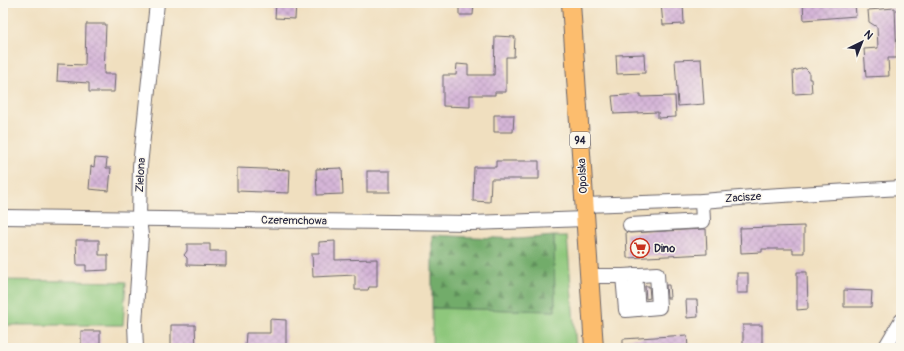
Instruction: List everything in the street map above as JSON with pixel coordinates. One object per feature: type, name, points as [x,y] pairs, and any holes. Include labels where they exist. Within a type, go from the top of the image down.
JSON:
[{"type":"main road","name":"Opolska","points":[[571,3],[594,348]]},
{"type":"street","name":"Zielona","points":[[136,348],[135,324],[141,235],[139,218],[140,166],[157,3]]},
{"type":"street","name":"Zacisze","points":[[584,212],[702,200],[901,188]]},
{"type":"street","points":[[630,225],[703,221],[702,200]]},
{"type":"street","name":"Czeremchowa","points":[[3,217],[472,223],[584,212]]},
{"type":"street","points":[[589,276],[634,275]]},
{"type":"street","points":[[634,275],[643,309],[626,310],[634,275]]},
{"type":"street","points":[[885,348],[901,321]]},
{"type":"green space","points":[[432,235],[518,239],[554,236],[555,311],[432,308]]},
{"type":"green space","points":[[554,236],[567,236],[576,348],[432,348],[432,308],[555,311]]},
{"type":"green space","points":[[3,280],[126,282],[123,325],[4,325],[3,348]]},
{"type":"building","points":[[276,3],[296,3],[295,19],[275,18]]},
{"type":"building","points":[[459,3],[474,3],[473,15],[459,15]]},
{"type":"building","points":[[661,3],[683,3],[684,24],[663,25]]},
{"type":"building","points":[[803,3],[855,3],[856,16],[804,20]]},
{"type":"building","points":[[895,8],[897,58],[888,58],[889,76],[866,77],[864,49],[878,48],[877,27],[869,22],[868,10]]},
{"type":"building","points":[[86,24],[106,24],[104,74],[115,74],[114,92],[89,92],[89,83],[57,81],[58,64],[85,65]]},
{"type":"building","points":[[495,36],[515,37],[514,57],[506,57],[506,92],[495,92],[495,95],[470,95],[470,107],[443,106],[443,75],[456,75],[457,64],[468,65],[468,75],[494,75]]},
{"type":"building","points":[[644,54],[645,73],[617,74],[616,55]]},
{"type":"building","points":[[701,59],[704,104],[678,106],[675,60]]},
{"type":"building","points":[[805,68],[809,72],[809,79],[811,79],[812,93],[794,94],[793,71]]},
{"type":"building","points":[[641,94],[641,97],[675,96],[676,117],[658,118],[658,112],[614,114],[612,96]]},
{"type":"building","points":[[494,115],[514,115],[513,132],[494,132]]},
{"type":"building","points":[[95,158],[107,159],[106,168],[111,168],[109,191],[89,189],[91,166],[94,167]]},
{"type":"building","points":[[496,161],[539,161],[539,179],[491,179],[490,202],[473,201],[474,167],[496,167]]},
{"type":"building","points":[[237,168],[290,170],[289,193],[237,191]]},
{"type":"building","points":[[342,168],[343,194],[317,195],[316,169]]},
{"type":"building","points":[[367,171],[390,171],[390,192],[367,192]]},
{"type":"building","points":[[804,226],[804,253],[793,253],[793,249],[762,249],[762,252],[741,253],[740,228]]},
{"type":"building","points":[[706,229],[707,254],[627,258],[626,232]]},
{"type":"building","points":[[76,240],[99,240],[99,255],[108,255],[108,270],[86,271],[86,265],[77,265]]},
{"type":"building","points":[[335,241],[335,260],[377,259],[377,287],[369,287],[368,290],[355,290],[355,275],[313,277],[312,253],[319,253],[319,242]]},
{"type":"building","points":[[187,244],[210,244],[210,251],[226,251],[226,266],[187,265],[187,258],[184,255],[187,251]]},
{"type":"building","points":[[797,272],[807,272],[808,309],[797,310]]},
{"type":"building","points":[[737,273],[748,273],[748,293],[737,293]]},
{"type":"building","points":[[666,285],[669,285],[670,298],[667,298]]},
{"type":"building","points":[[645,286],[649,286],[650,298],[646,299]]},
{"type":"building","points":[[844,290],[872,291],[871,307],[844,307]]},
{"type":"building","points":[[686,300],[697,300],[698,317],[687,318]]},
{"type":"building","points":[[270,319],[286,320],[286,348],[245,348],[246,333],[270,333]]},
{"type":"building","points":[[171,325],[195,325],[196,348],[171,348]]},
{"type":"building","points":[[743,325],[762,325],[762,346],[743,346]]},
{"type":"building","points":[[81,331],[100,331],[100,348],[81,348]]},
{"type":"building","points":[[687,335],[688,348],[623,348],[623,339]]},
{"type":"place","name":"Dino","points":[[640,248]]}]
